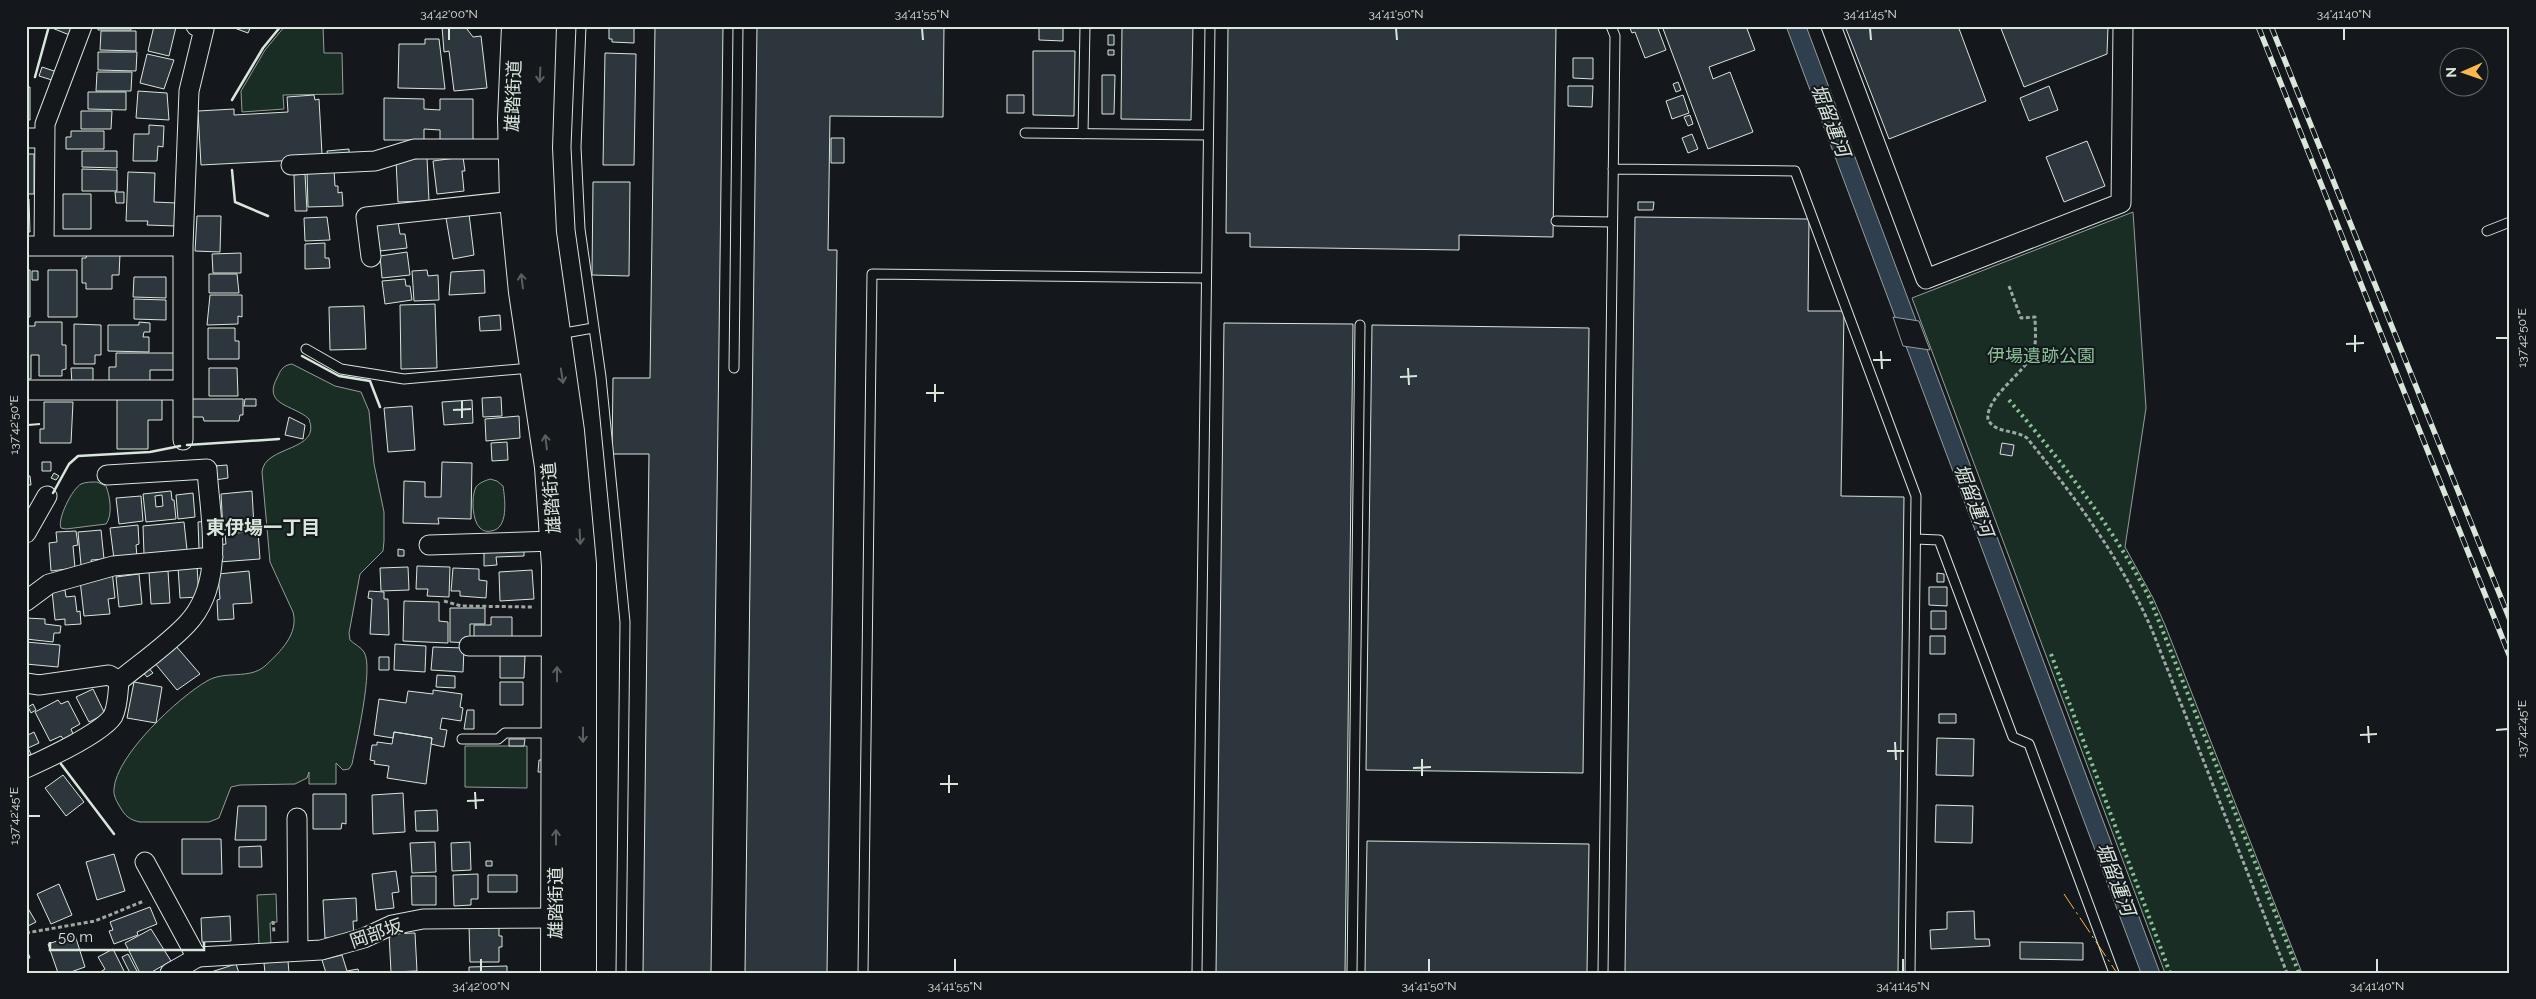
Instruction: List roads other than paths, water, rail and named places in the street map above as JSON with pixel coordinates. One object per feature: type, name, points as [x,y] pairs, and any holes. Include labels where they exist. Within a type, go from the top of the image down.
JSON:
[{"type":"main road","name":"雄踏街道","points":[[516,26],[512,149],[514,201],[519,264],[547,451],[554,541],[557,646],[555,973]]},
{"type":"main road","name":"雄踏街道","points":[[542,26],[538,119],[539,176],[545,261],[574,464],[582,564],[582,973]]},
{"type":"street","points":[[82,26],[45,124],[35,138],[35,246],[182,246]]},
{"type":"street","points":[[183,440],[182,246],[189,91],[204,29],[196,26]]},
{"type":"street","points":[[1831,26],[1926,279],[2121,203],[2123,26]]},
{"type":"street","points":[[291,165],[375,161],[414,149],[512,149]]},
{"type":"street","points":[[371,257],[366,217],[514,201]]},
{"type":"street","points":[[26,390],[183,390]]},
{"type":"street","points":[[26,768],[56,754],[105,724],[113,716],[117,704],[119,681],[187,624],[197,612],[210,581],[213,556],[207,469],[107,475]]},
{"type":"street","points":[[26,533],[47,496]]},
{"type":"street","points":[[429,545],[554,541]]},
{"type":"street","points":[[26,601],[49,584],[113,566],[213,556]]},
{"type":"street","points":[[470,646],[557,646]]},
{"type":"street","points":[[26,684],[38,685],[110,675],[119,681]]},
{"type":"street","points":[[297,818],[298,952]]},
{"type":"street","points":[[145,862],[197,958],[170,973]]},
{"type":"street","name":"岡部坂","points":[[197,958],[321,950],[371,936],[392,925],[423,919],[555,918]]},
{"type":"lane","points":[[580,26],[576,120],[577,184],[583,256],[601,377],[625,622],[621,973]]},
{"type":"lane","points":[[734,368],[738,26]]},
{"type":"lane","points":[[1084,134],[1085,26]]},
{"type":"lane","points":[[1197,973],[1210,26]]},
{"type":"lane","points":[[1603,973],[1615,36],[1611,26]]},
{"type":"lane","points":[[1025,133],[1208,135]]},
{"type":"lane","points":[[1613,169],[1795,171],[1916,496],[1910,973]]},
{"type":"lane","points":[[1556,221],[1612,222]]},
{"type":"lane","points":[[2487,231],[2510,222]]},
{"type":"lane","points":[[863,973],[872,274],[1206,278]]},
{"type":"lane","points":[[1352,973],[1360,324]]},
{"type":"lane","points":[[556,335],[594,328]]},
{"type":"lane","points":[[306,349],[341,369],[404,378],[510,371],[534,367]]},
{"type":"lane","points":[[1916,539],[1939,540],[2013,737],[2029,744],[2114,973]]},
{"type":"lane","points":[[462,739],[498,739],[504,733],[556,733]]},
{"type":"water","name":"堀留運河","points":[[1786,26],[1806,26],[2160,973],[2141,973]]},
{"type":"railway","points":[[2258,26],[2510,657]]},
{"type":"railway","points":[[2271,26],[2510,620]]},
{"type":"district","name":"東伊場一丁目","points":[[263,527]]},
{"type":"park label","name":"伊場遺跡公園","points":[[2041,355]]}]
